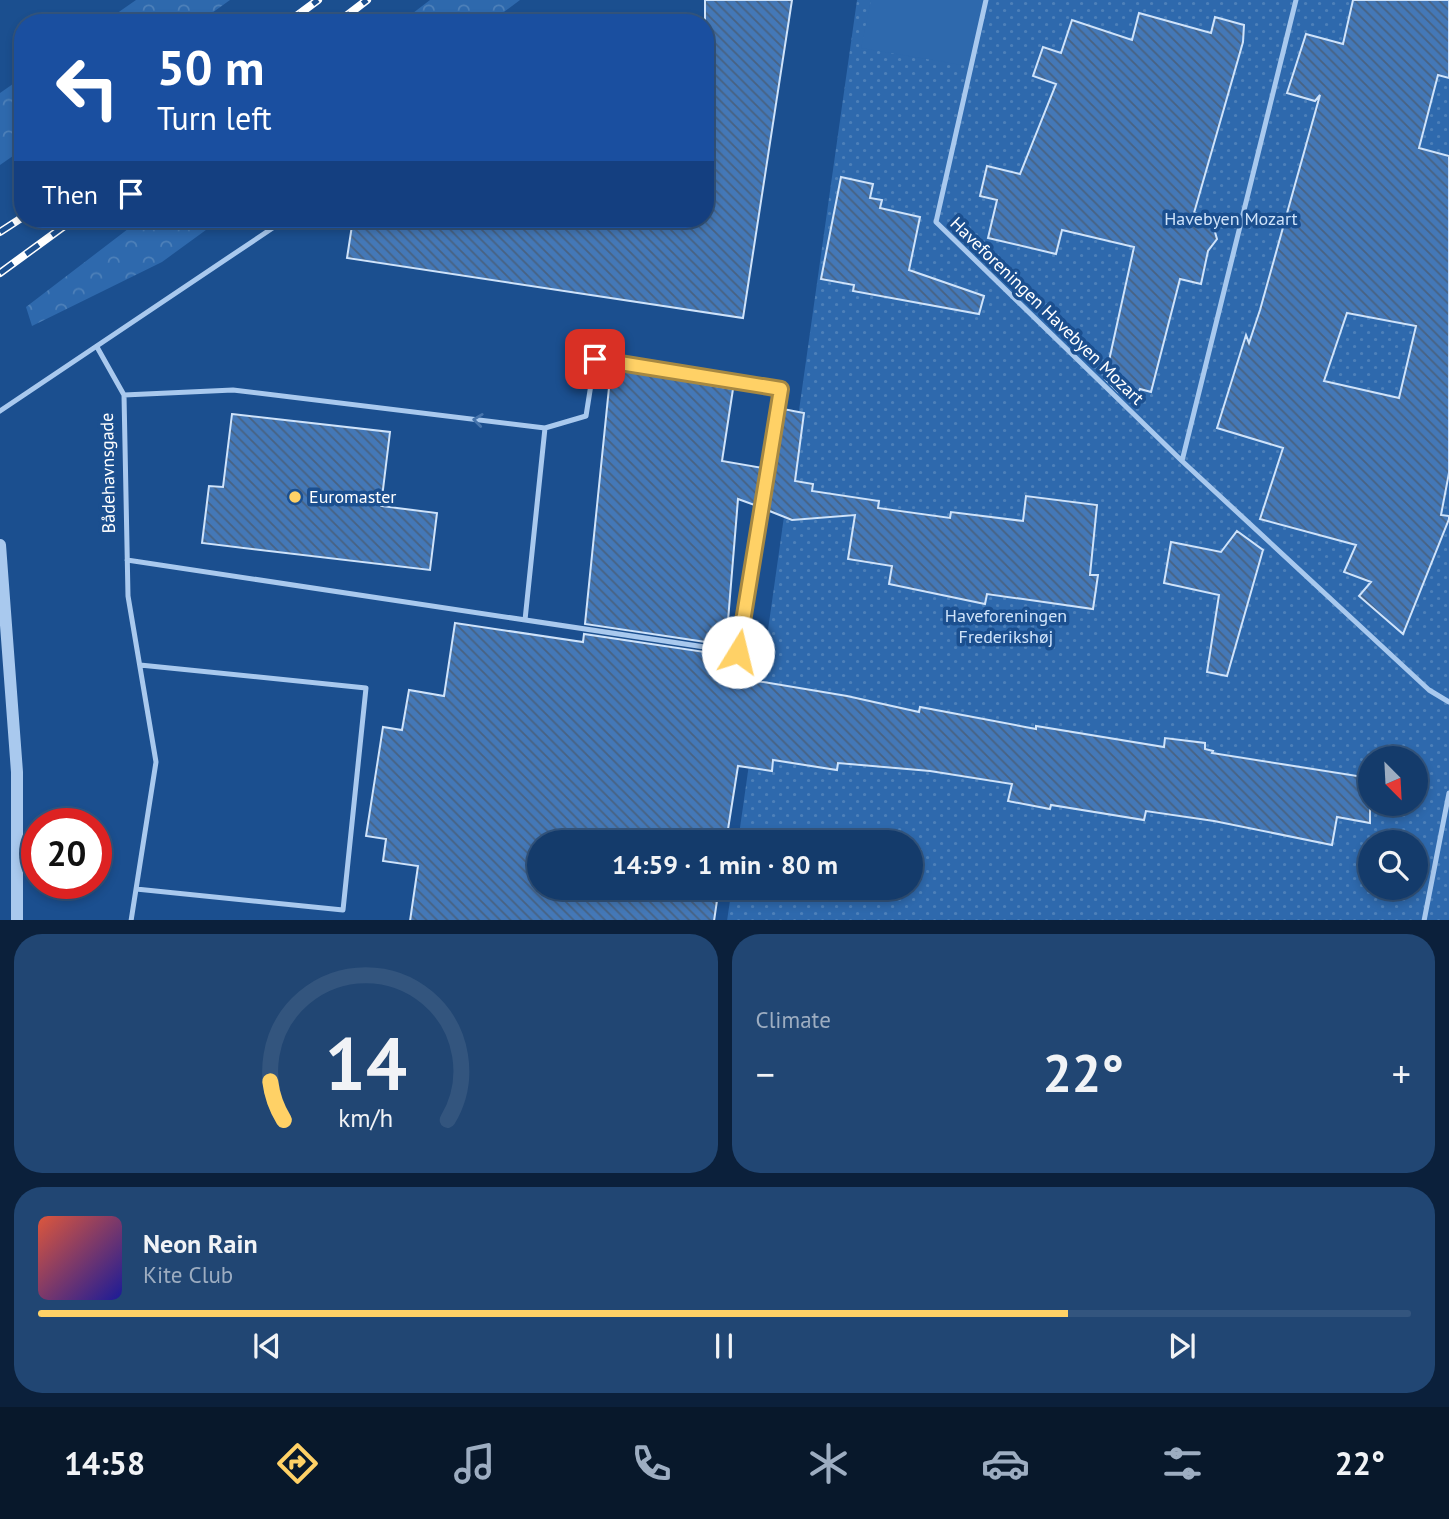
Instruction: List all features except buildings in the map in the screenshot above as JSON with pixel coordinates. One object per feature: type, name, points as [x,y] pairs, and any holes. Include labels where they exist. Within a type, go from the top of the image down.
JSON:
[{"type":"street","points":[[0,545],[17,772],[17,920]]},
{"type":"lane","name":"Haveforeningen Havebyen Mozart","points":[[986,0],[936,222],[1182,461],[1429,690],[1449,702]]},
{"type":"lane","points":[[1182,461],[1296,0]]},
{"type":"lane","points":[[0,411],[273,228]]},
{"type":"lane","name":"Bådehavnsgade","points":[[97,347],[124,395],[128,596],[156,762],[131,920]]},
{"type":"lane","points":[[124,395],[233,390],[545,428],[586,416],[595,359],[781,389],[738,652],[127,560]]},
{"type":"lane","points":[[525,620],[545,428]]},
{"type":"lane","points":[[136,889],[342,910],[366,688],[140,665]]},
{"type":"lane","points":[[1423,920],[1449,793]]},
{"type":"green space","points":[[136,0],[230,0],[211,14],[116,14]]},
{"type":"green space","points":[[430,0],[520,0],[501,14],[412,14]]},
{"type":"green space","points":[[857,0],[1449,0],[1449,920],[727,920],[730,900],[923,900],[923,830],[740,830]]},
{"type":"green space","points":[[871,0],[986,0],[974,67],[861,48]]},
{"type":"green space","points":[[14,83],[14,155],[0,165],[0,93]]},
{"type":"green space","points":[[129,228],[209,228],[162,262],[32,326],[26,307]]},
{"type":"railway","points":[[299,14],[318,0]]},
{"type":"railway","points":[[349,14],[367,0]]},
{"type":"railway","points":[[0,232],[14,223]]},
{"type":"railway","points":[[0,273],[62,228]]},
{"type":"place","name":"Euromaster","points":[[295,497]]},
{"type":"route","points":[[595,359],[781,389],[738,652]]},
{"type":"park label","name":"Havebyen Mozart","points":[[1231,219]]},
{"type":"park label","name":"Haveforeningen Frederikshøj","points":[[1006,626]]}]
